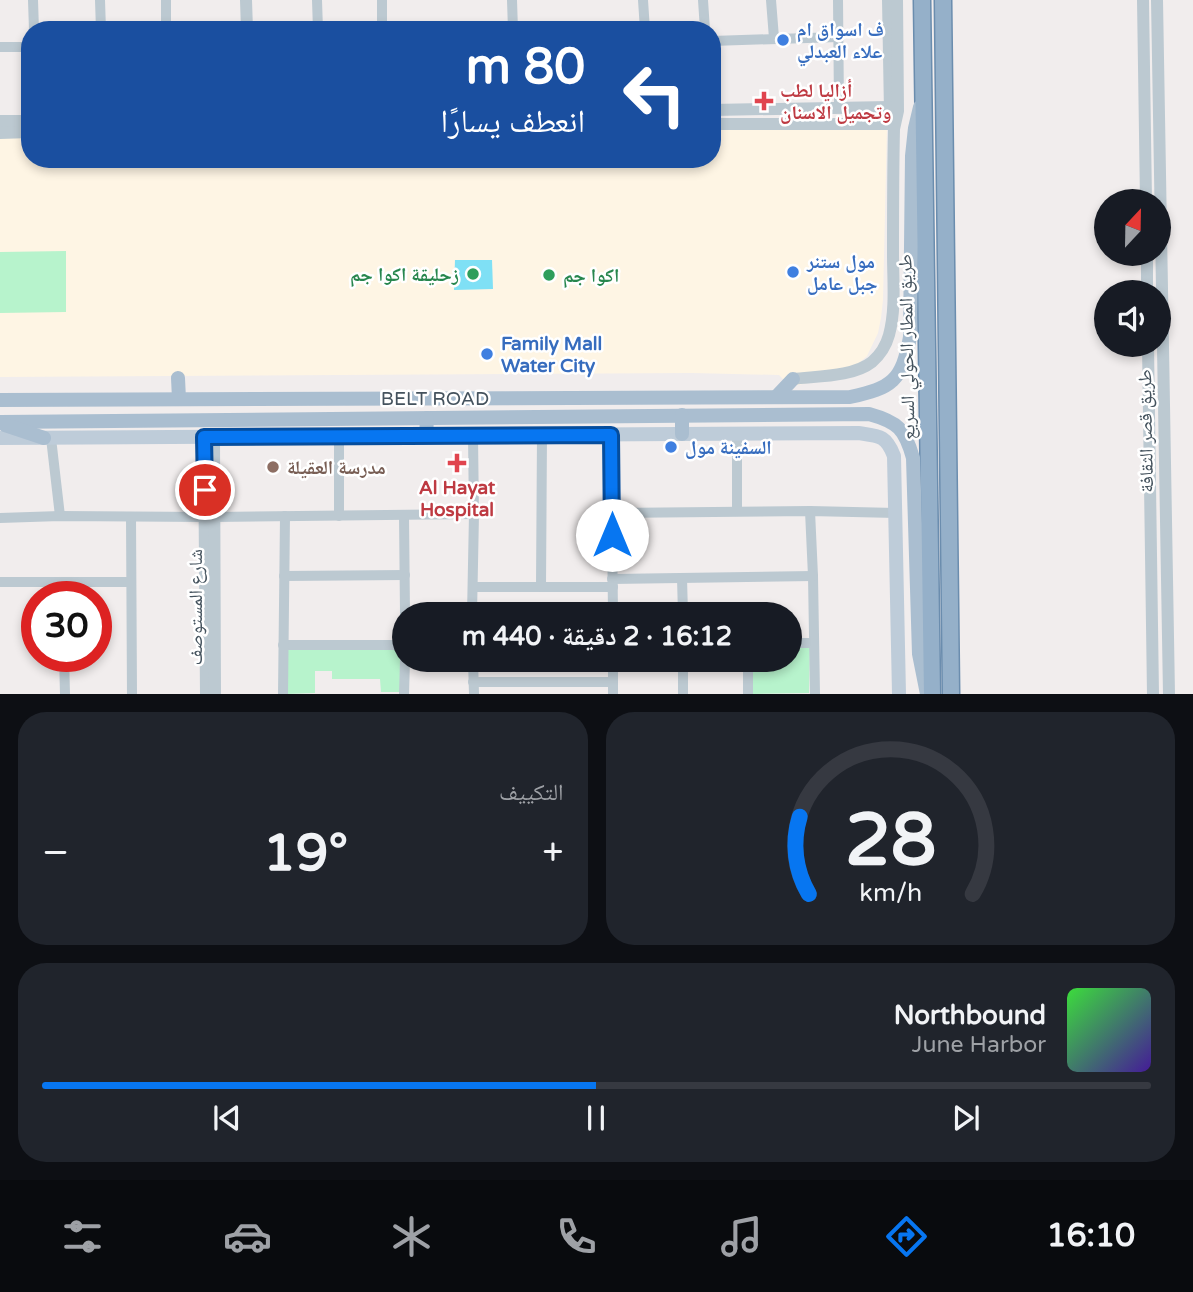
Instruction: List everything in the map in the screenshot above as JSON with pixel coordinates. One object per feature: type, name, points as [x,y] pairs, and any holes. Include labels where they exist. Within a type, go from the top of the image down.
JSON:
[{"type":"highway","name":"طريق المطار الحولي السريع","points":[[922,0],[929,694]]},
{"type":"highway","name":"طريق المطار الحولي السريع","points":[[943,0],[951,694]]},
{"type":"main road","name":"BELT ROAD","points":[[0,400],[850,397],[876,391],[888,385],[900,373],[907,356],[910,337],[912,156],[923,95]]},
{"type":"main road","points":[[178,379],[179,399]]},
{"type":"main road","points":[[776,397],[793,379]]},
{"type":"main road","points":[[293,399],[300,403],[302,409],[300,414],[293,418]]},
{"type":"main road","points":[[331,399],[325,401],[322,409],[323,414],[331,418]]},
{"type":"main road","name":"BELT ROAD","points":[[0,423],[869,414],[887,419],[902,430],[913,458],[919,654],[929,694]]},
{"type":"main road","points":[[682,415],[682,435]]},
{"type":"main road","points":[[426,436],[427,418]]},
{"type":"main road","points":[[0,423],[47,438]]},
{"type":"main road","points":[[0,438],[877,435],[888,442],[894,456],[899,694]]},
{"type":"street","points":[[33,0],[34,21]]},
{"type":"street","points":[[100,0],[101,21]]},
{"type":"street","points":[[166,0],[166,21]]},
{"type":"street","points":[[246,0],[247,21]]},
{"type":"street","points":[[317,0],[318,21]]},
{"type":"street","points":[[382,0],[382,21]]},
{"type":"street","points":[[512,0],[513,21]]},
{"type":"street","points":[[643,0],[644,21]]},
{"type":"street","points":[[703,0],[704,21]]},
{"type":"street","points":[[771,0],[774,38]]},
{"type":"street","points":[[838,0],[839,108]]},
{"type":"street","points":[[793,379],[850,372],[871,363],[885,345],[892,318],[893,127],[890,107],[888,0]]},
{"type":"street","points":[[893,127],[898,111],[897,0]]},
{"type":"street","points":[[1143,0],[1146,189]]},
{"type":"street","name":"طريق قصر الثقافة","points":[[1157,0],[1169,694]]},
{"type":"street","points":[[721,41],[838,37]]},
{"type":"street","points":[[0,47],[21,47]]},
{"type":"street","points":[[721,110],[890,107]]},
{"type":"street","points":[[795,124],[796,109]]},
{"type":"street","points":[[0,121],[21,121]]},
{"type":"street","points":[[721,124],[893,127]]},
{"type":"street","points":[[0,132],[21,132]]},
{"type":"street","name":"طريق قصر الثقافة","points":[[1148,357],[1153,694]]},
{"type":"street","points":[[737,434],[737,511]]},
{"type":"street","points":[[541,587],[542,435]]},
{"type":"street","points":[[611,435],[613,602]]},
{"type":"street","points":[[339,436],[339,516]]},
{"type":"street","points":[[472,602],[473,436]]},
{"type":"street","name":"شارع المستوصف","points":[[206,694],[210,668],[209,437]]},
{"type":"street","points":[[47,438],[60,516]]},
{"type":"street","points":[[810,511],[815,694]]},
{"type":"street","points":[[612,513],[896,513]]},
{"type":"street","points":[[0,518],[474,514]]},
{"type":"street","points":[[283,694],[285,516]]},
{"type":"street","points":[[404,516],[405,602]]},
{"type":"street","points":[[131,517],[132,694]]},
{"type":"street","points":[[284,576],[405,575]]},
{"type":"street","points":[[472,587],[541,587],[682,578],[813,576]]},
{"type":"street","points":[[682,578],[683,602]]},
{"type":"street","points":[[0,582],[21,582]]},
{"type":"street","points":[[112,582],[131,582]]},
{"type":"street","points":[[802,643],[813,643]]},
{"type":"street","points":[[284,645],[392,645]]},
{"type":"street","name":"شارع المستوصف","points":[[210,668],[215,694]]},
{"type":"street","points":[[65,672],[65,694]]},
{"type":"street","points":[[404,694],[405,672]]},
{"type":"street","points":[[473,672],[474,694]]},
{"type":"street","points":[[613,672],[613,694]]},
{"type":"street","points":[[683,672],[683,694]]},
{"type":"street","points":[[748,672],[748,694]]},
{"type":"street","points":[[473,682],[613,682]]},
{"type":"shaded area","points":[[721,127],[887,127],[883,300],[878,333],[867,356],[845,375],[798,385],[789,385],[779,375],[692,373],[0,377],[0,135],[21,135],[21,168],[721,168]]},
{"type":"green space","points":[[66,251],[66,312],[0,313],[0,252]]},
{"type":"green space","points":[[802,645],[810,645],[809,693],[752,694],[752,672],[802,672]]},
{"type":"green space","points":[[287,649],[392,649],[392,672],[402,672],[402,692],[381,692],[380,679],[332,679],[332,671],[315,671],[315,693],[287,694]]},
{"type":"water","name":"زحليقة اكوا جم","points":[[455,260],[492,260],[493,289],[454,290]]},
{"type":"place","name":"ف اسواق ام علاء العبدلي","points":[[783,40]]},
{"type":"place","name":"أزاليا لطب وتجميل الاسنان","points":[[764,101]]},
{"type":"place","name":"مول ستنر جبل عامل","points":[[793,272]]},
{"type":"place","name":"زحليقة اكوا جم","points":[[473,274]]},
{"type":"place","name":"اكوا جم","points":[[549,275]]},
{"type":"place","name":"Family Mall Water City","points":[[487,354]]},
{"type":"place","name":"السفينة مول","points":[[671,447]]},
{"type":"place","name":"Al Hayat Hospital","points":[[457,463]]},
{"type":"place","name":"مدرسة العقيلة","points":[[273,467]]},
{"type":"route","points":[[205,490],[204,437],[611,435],[612,535]]}]
